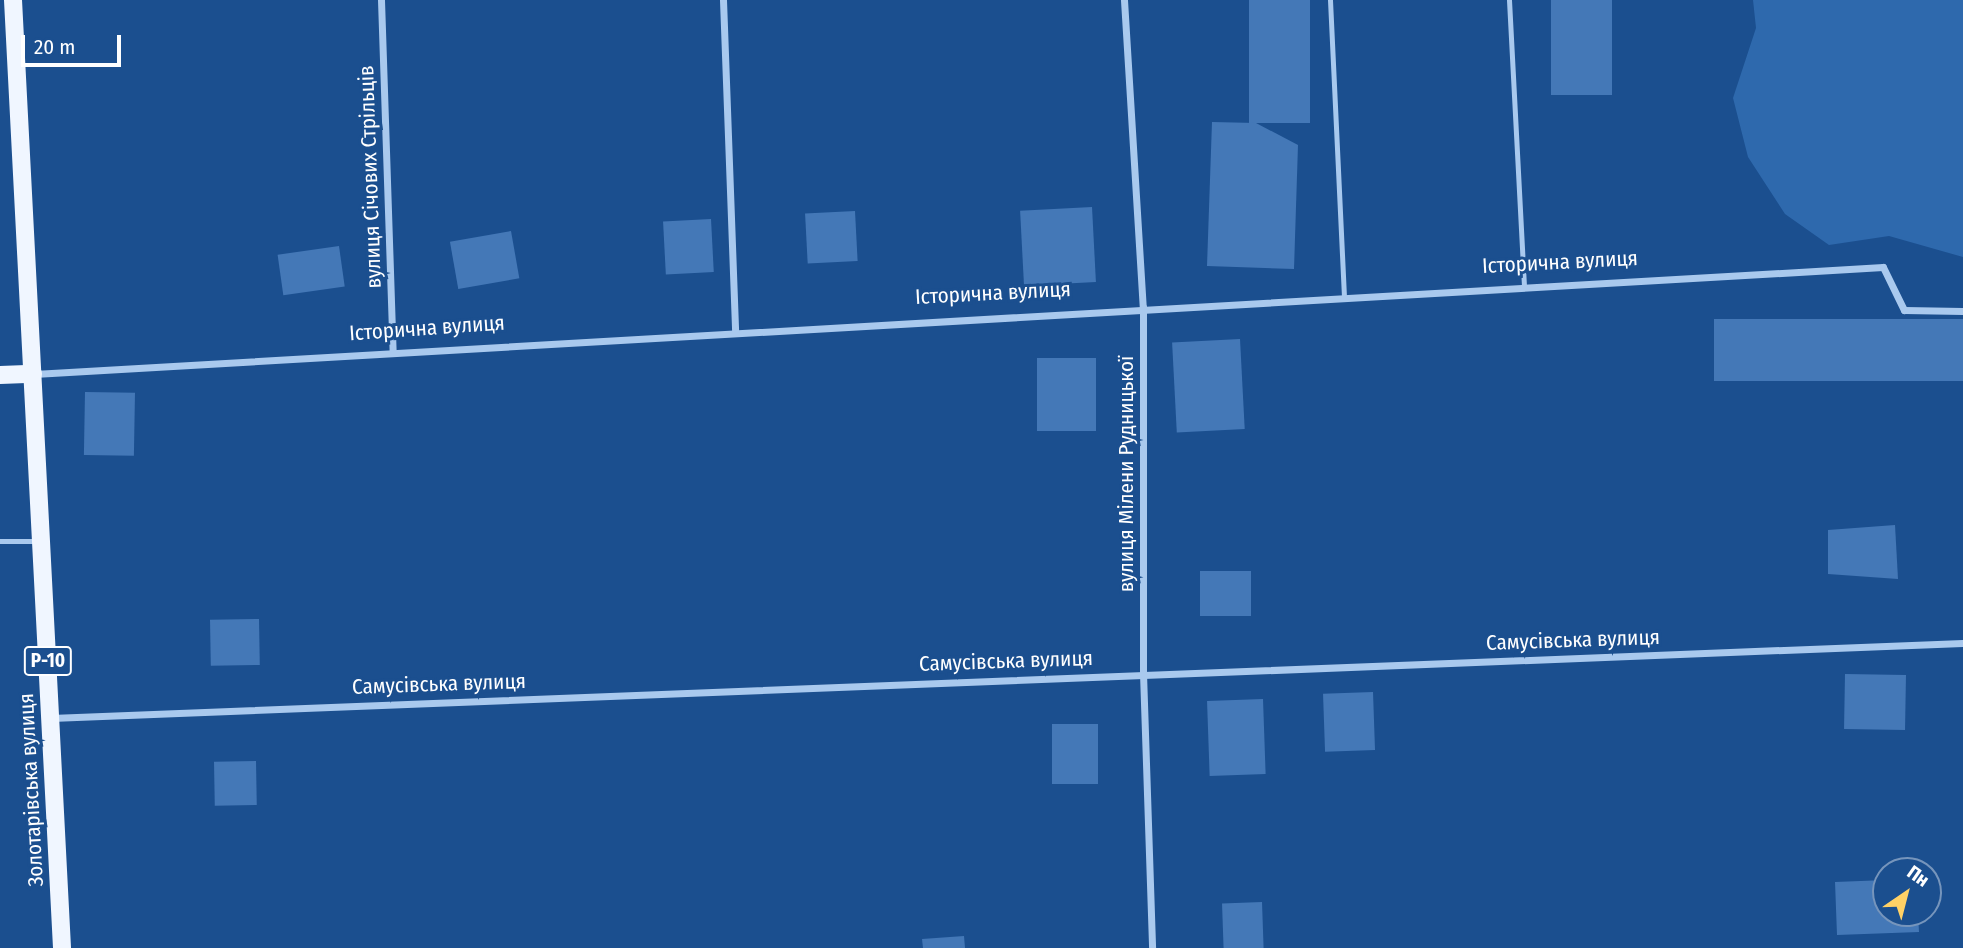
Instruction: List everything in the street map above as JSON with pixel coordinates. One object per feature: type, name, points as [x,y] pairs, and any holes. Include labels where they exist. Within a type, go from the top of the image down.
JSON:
[{"type":"main road","name":"Золотарівська вулиця","points":[[13,0],[62,948]]},
{"type":"main road","name":"Історична вулиця","points":[[0,375],[33,374]]},
{"type":"street","name":"вулиця Січових Стрільців","points":[[381,0],[393,353]]},
{"type":"street","points":[[723,0],[735,331]]},
{"type":"street","name":"вулиця Мілени Рудницької","points":[[1124,0],[1143,307],[1143,673],[1152,948]]},
{"type":"street","name":"Історична вулиця","points":[[33,374],[1143,307],[1883,267],[1905,310],[1963,311]]},
{"type":"street","name":"Самусівська вулиця","points":[[51,718],[1143,673],[1963,643]]},
{"type":"lane","points":[[1330,0],[1344,296]]},
{"type":"lane","points":[[1508,0],[1524,286]]},
{"type":"lane","points":[[0,541],[42,541]]},
{"type":"shaded area","points":[[1753,0],[1963,0],[1963,257],[1889,236],[1829,245],[1785,214],[1748,157],[1733,98],[1756,28]]},
{"type":"building","points":[[1249,0],[1310,0],[1310,123],[1249,123]]},
{"type":"building","points":[[1551,0],[1612,0],[1612,95],[1551,95]]},
{"type":"building","points":[[1212,122],[1256,123],[1298,145],[1294,269],[1207,266]]},
{"type":"building","points":[[1092,207],[1096,282],[1024,286],[1020,211]]},
{"type":"building","points":[[855,211],[858,261],[808,264],[805,214]]},
{"type":"building","points":[[711,219],[714,272],[666,274],[663,222]]},
{"type":"building","points":[[511,231],[519,278],[458,289],[450,242]]},
{"type":"building","points":[[339,246],[345,287],[283,295],[278,255]]},
{"type":"building","points":[[1714,319],[1963,319],[1963,381],[1714,381]]},
{"type":"building","points":[[1240,339],[1245,429],[1177,432],[1172,343]]},
{"type":"building","points":[[1037,358],[1096,358],[1096,431],[1037,431]]},
{"type":"building","points":[[85,392],[135,393],[134,456],[84,455]]},
{"type":"building","points":[[1895,525],[1898,579],[1828,574],[1828,530]]},
{"type":"building","points":[[1200,571],[1251,571],[1251,616],[1200,616]]},
{"type":"building","points":[[259,619],[260,665],[211,666],[210,620]]},
{"type":"building","points":[[1845,674],[1906,675],[1905,730],[1844,729]]},
{"type":"building","points":[[1373,692],[1375,750],[1325,752],[1323,694]]},
{"type":"building","points":[[1263,699],[1266,774],[1210,776],[1207,701]]},
{"type":"building","points":[[1052,724],[1098,724],[1098,784],[1052,784]]},
{"type":"building","points":[[256,761],[257,805],[215,806],[214,762]]},
{"type":"building","points":[[1872,881],[1872,927],[1919,927],[1919,932],[1837,935],[1835,882]]},
{"type":"building","points":[[1262,902],[1264,948],[1224,948],[1222,903]]},
{"type":"building","points":[[964,936],[965,948],[923,948],[922,939]]}]
